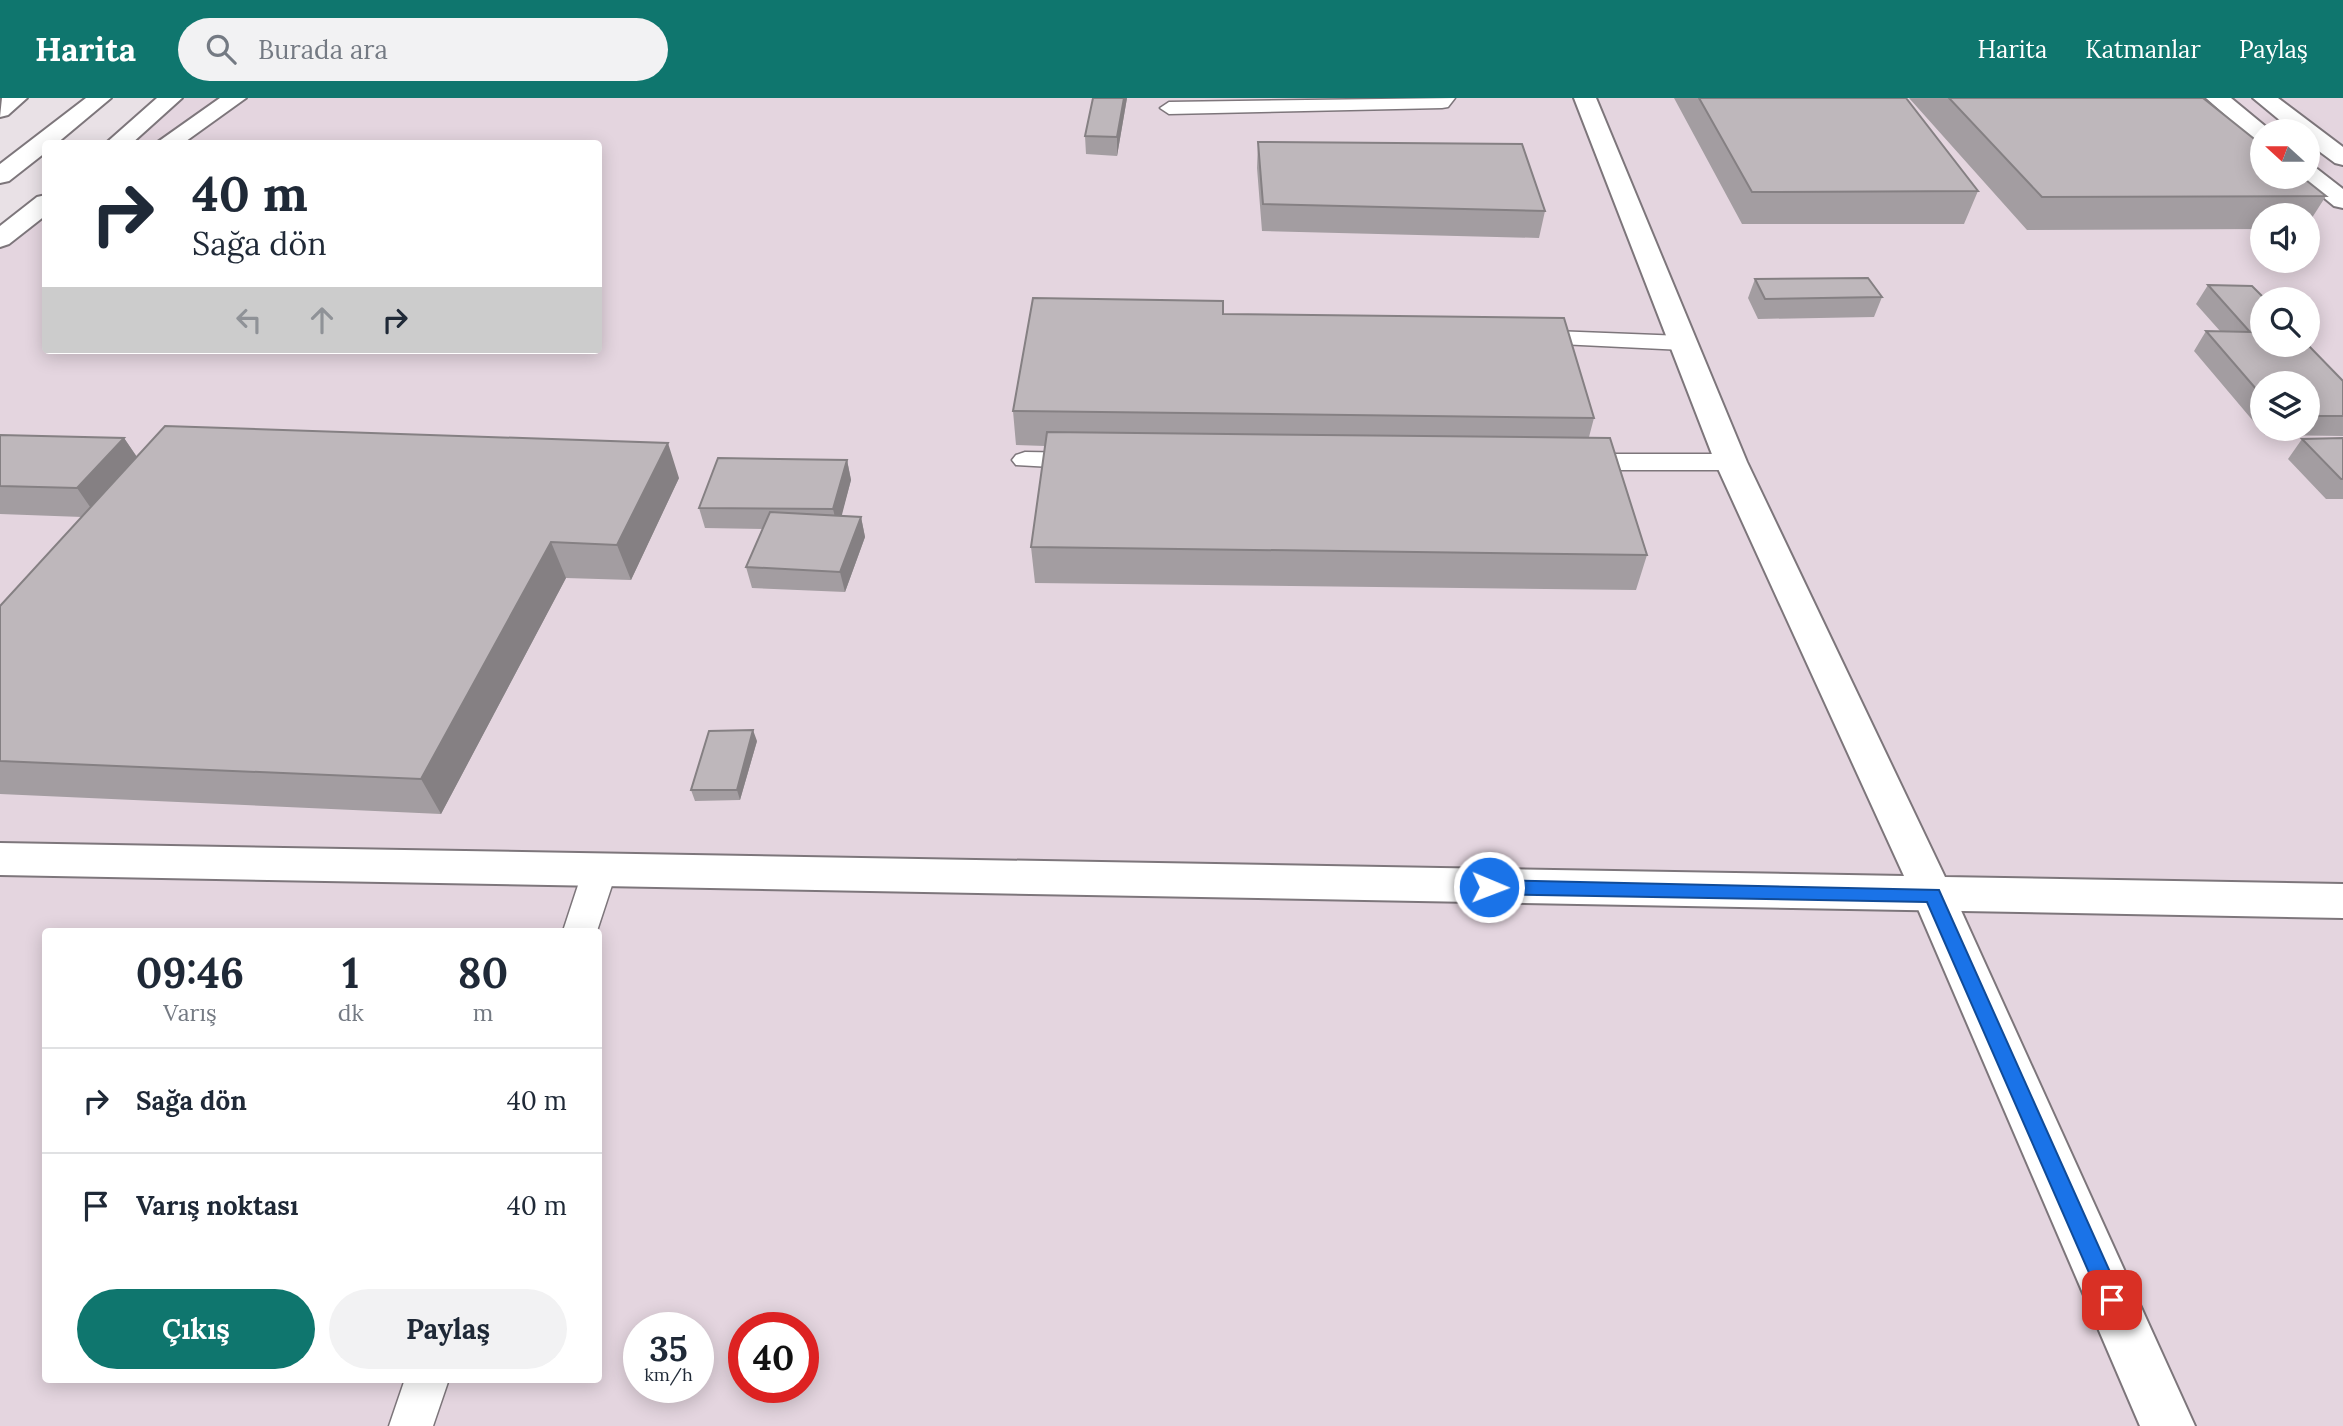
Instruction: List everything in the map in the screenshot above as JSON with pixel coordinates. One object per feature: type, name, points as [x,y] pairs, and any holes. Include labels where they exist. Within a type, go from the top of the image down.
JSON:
[{"type":"main road","points":[[0,110],[16,98]]},
{"type":"main road","points":[[46,140],[100,98]]},
{"type":"main road","points":[[121,140],[172,98]]},
{"type":"main road","points":[[172,140],[235,98]]},
{"type":"main road","points":[[1585,98],[1731,462],[1933,895],[2168,1426]]},
{"type":"main road","points":[[2217,98],[2250,125]]},
{"type":"main road","points":[[2264,98],[2343,158]]},
{"type":"main road","points":[[0,176],[42,143]]},
{"type":"main road","points":[[2320,183],[2343,201]]},
{"type":"main road","points":[[0,239],[42,205]]},
{"type":"main road","points":[[0,253],[42,226]]},
{"type":"main road","points":[[0,859],[2343,901]]},
{"type":"lane","points":[[1169,108],[1442,103],[1446,98]]},
{"type":"lane","points":[[1506,336],[1683,344]]},
{"type":"lane","points":[[1025,460],[1108,461]]},
{"type":"lane","points":[[1551,462],[1731,462]]},
{"type":"lane","points":[[581,928],[600,870]]},
{"type":"lane","points":[[411,1426],[427,1383]]},
{"type":"shaded area","points":[[182,98],[2343,98],[2343,1426],[0,1426],[0,247],[42,212],[42,354],[602,354],[602,140],[130,140]]},
{"type":"building","points":[[1093,98],[1124,98],[1117,137],[1085,136]]},
{"type":"building","points":[[1699,98],[1906,98],[1978,191],[1752,192]]},
{"type":"building","points":[[1949,98],[2203,98],[2250,136],[2250,189],[2317,189],[2326,196],[2042,197]]},
{"type":"building","points":[[1258,142],[1522,144],[1545,211],[1263,204]]},
{"type":"building","points":[[1868,278],[1882,297],[1765,299],[1755,279]]},
{"type":"building","points":[[2208,285],[2253,287],[2250,287],[2250,332]]},
{"type":"building","points":[[1033,298],[1223,301],[1223,314],[1564,318],[1594,418],[1013,411]]},
{"type":"building","points":[[2206,331],[2250,332],[2250,357],[2320,357],[2343,381],[2343,416],[2320,416],[2320,371],[2250,371],[2250,382]]},
{"type":"building","points":[[165,426],[668,443],[617,545],[551,542],[421,779],[0,761],[0,606]]},
{"type":"building","points":[[1047,432],[1610,438],[1647,555],[1031,547]]},
{"type":"building","points":[[0,435],[124,438],[77,488],[0,486]]},
{"type":"building","points":[[2343,438],[2343,479],[2304,441],[2320,441],[2320,439]]},
{"type":"building","points":[[718,458],[847,460],[833,509],[699,508]]},
{"type":"building","points":[[770,512],[861,517],[840,572],[746,567]]},
{"type":"building","points":[[753,730],[737,790],[691,790],[709,731]]},
{"type":"route","points":[[1489,887],[1933,895],[2112,1300]]}]
